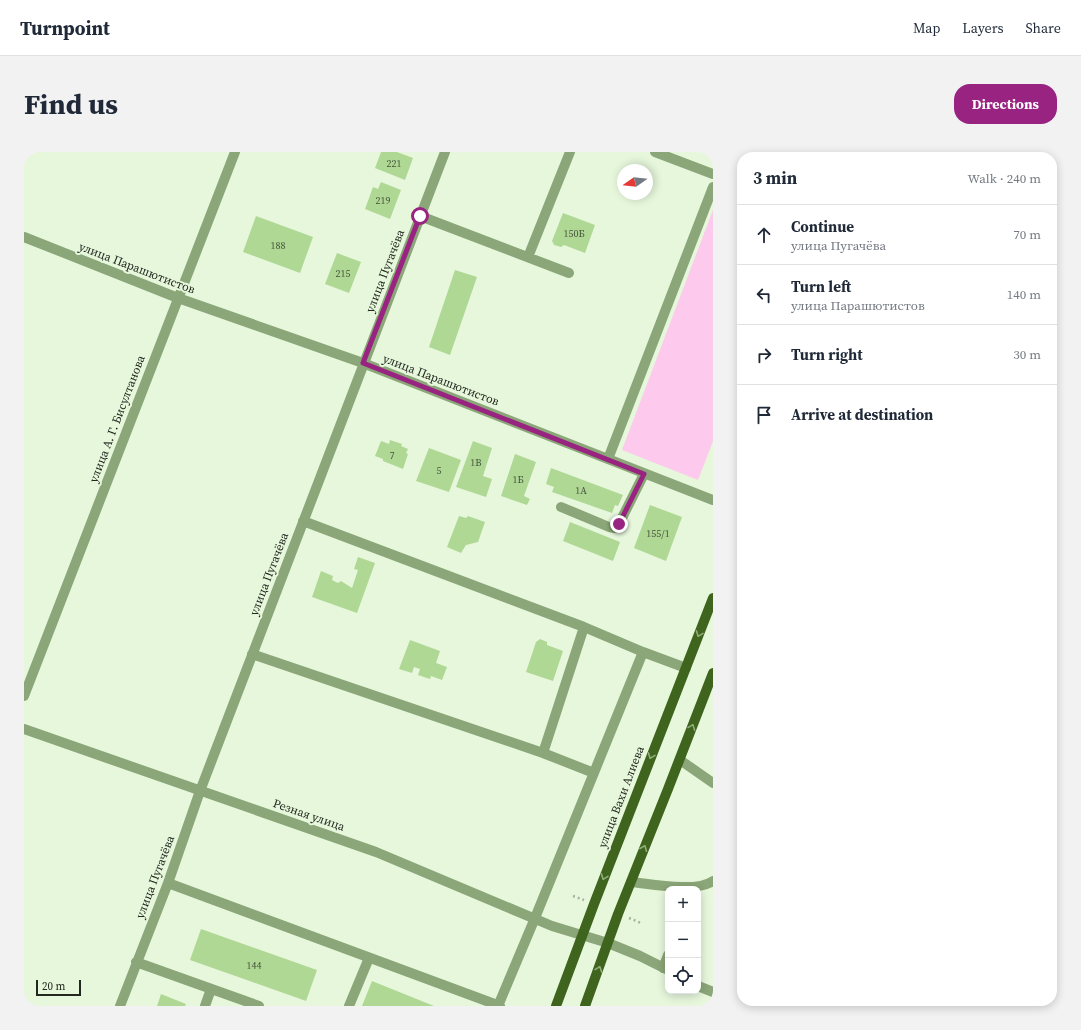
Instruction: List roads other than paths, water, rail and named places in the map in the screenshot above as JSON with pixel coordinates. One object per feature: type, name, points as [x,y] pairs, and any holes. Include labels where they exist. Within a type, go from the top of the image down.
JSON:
[{"type":"main road","name":"улица Вахи Алиева","points":[[556,1006],[596,896],[713,598]]},
{"type":"main road","points":[[585,1006],[618,914],[680,760],[713,673]]},
{"type":"street","name":"улица А. Г. Бисултанова","points":[[24,696],[235,152]]},
{"type":"street","name":"улица Пугачёва","points":[[120,1006],[168,883],[200,791],[252,654],[445,152]]},
{"type":"street","points":[[528,257],[570,152]]},
{"type":"street","points":[[655,152],[713,174]]},
{"type":"street","points":[[608,459],[713,187]]},
{"type":"street","points":[[420,216],[570,273]]},
{"type":"street","name":"улица Парашютистов","points":[[24,237],[178,298],[363,363],[713,500]]},
{"type":"street","points":[[561,508],[615,528],[619,524],[644,474]]},
{"type":"street","points":[[303,521],[584,627],[686,668]]},
{"type":"street","points":[[543,753],[584,627]]},
{"type":"street","points":[[168,883],[499,1006],[643,652]]},
{"type":"street","points":[[252,654],[543,753],[594,773]]},
{"type":"street","name":"Резная улица","points":[[24,728],[376,852],[552,926],[608,943],[640,956],[665,968]]},
{"type":"street","points":[[680,760],[713,783]]},
{"type":"street","points":[[701,886],[710,884],[713,881]]},
{"type":"street","points":[[631,882],[672,886]]},
{"type":"street","points":[[349,1006],[369,958]]},
{"type":"street","points":[[136,962],[259,1006]]},
{"type":"street","points":[[701,987],[713,992]]},
{"type":"street","points":[[205,1006],[211,989]]}]
